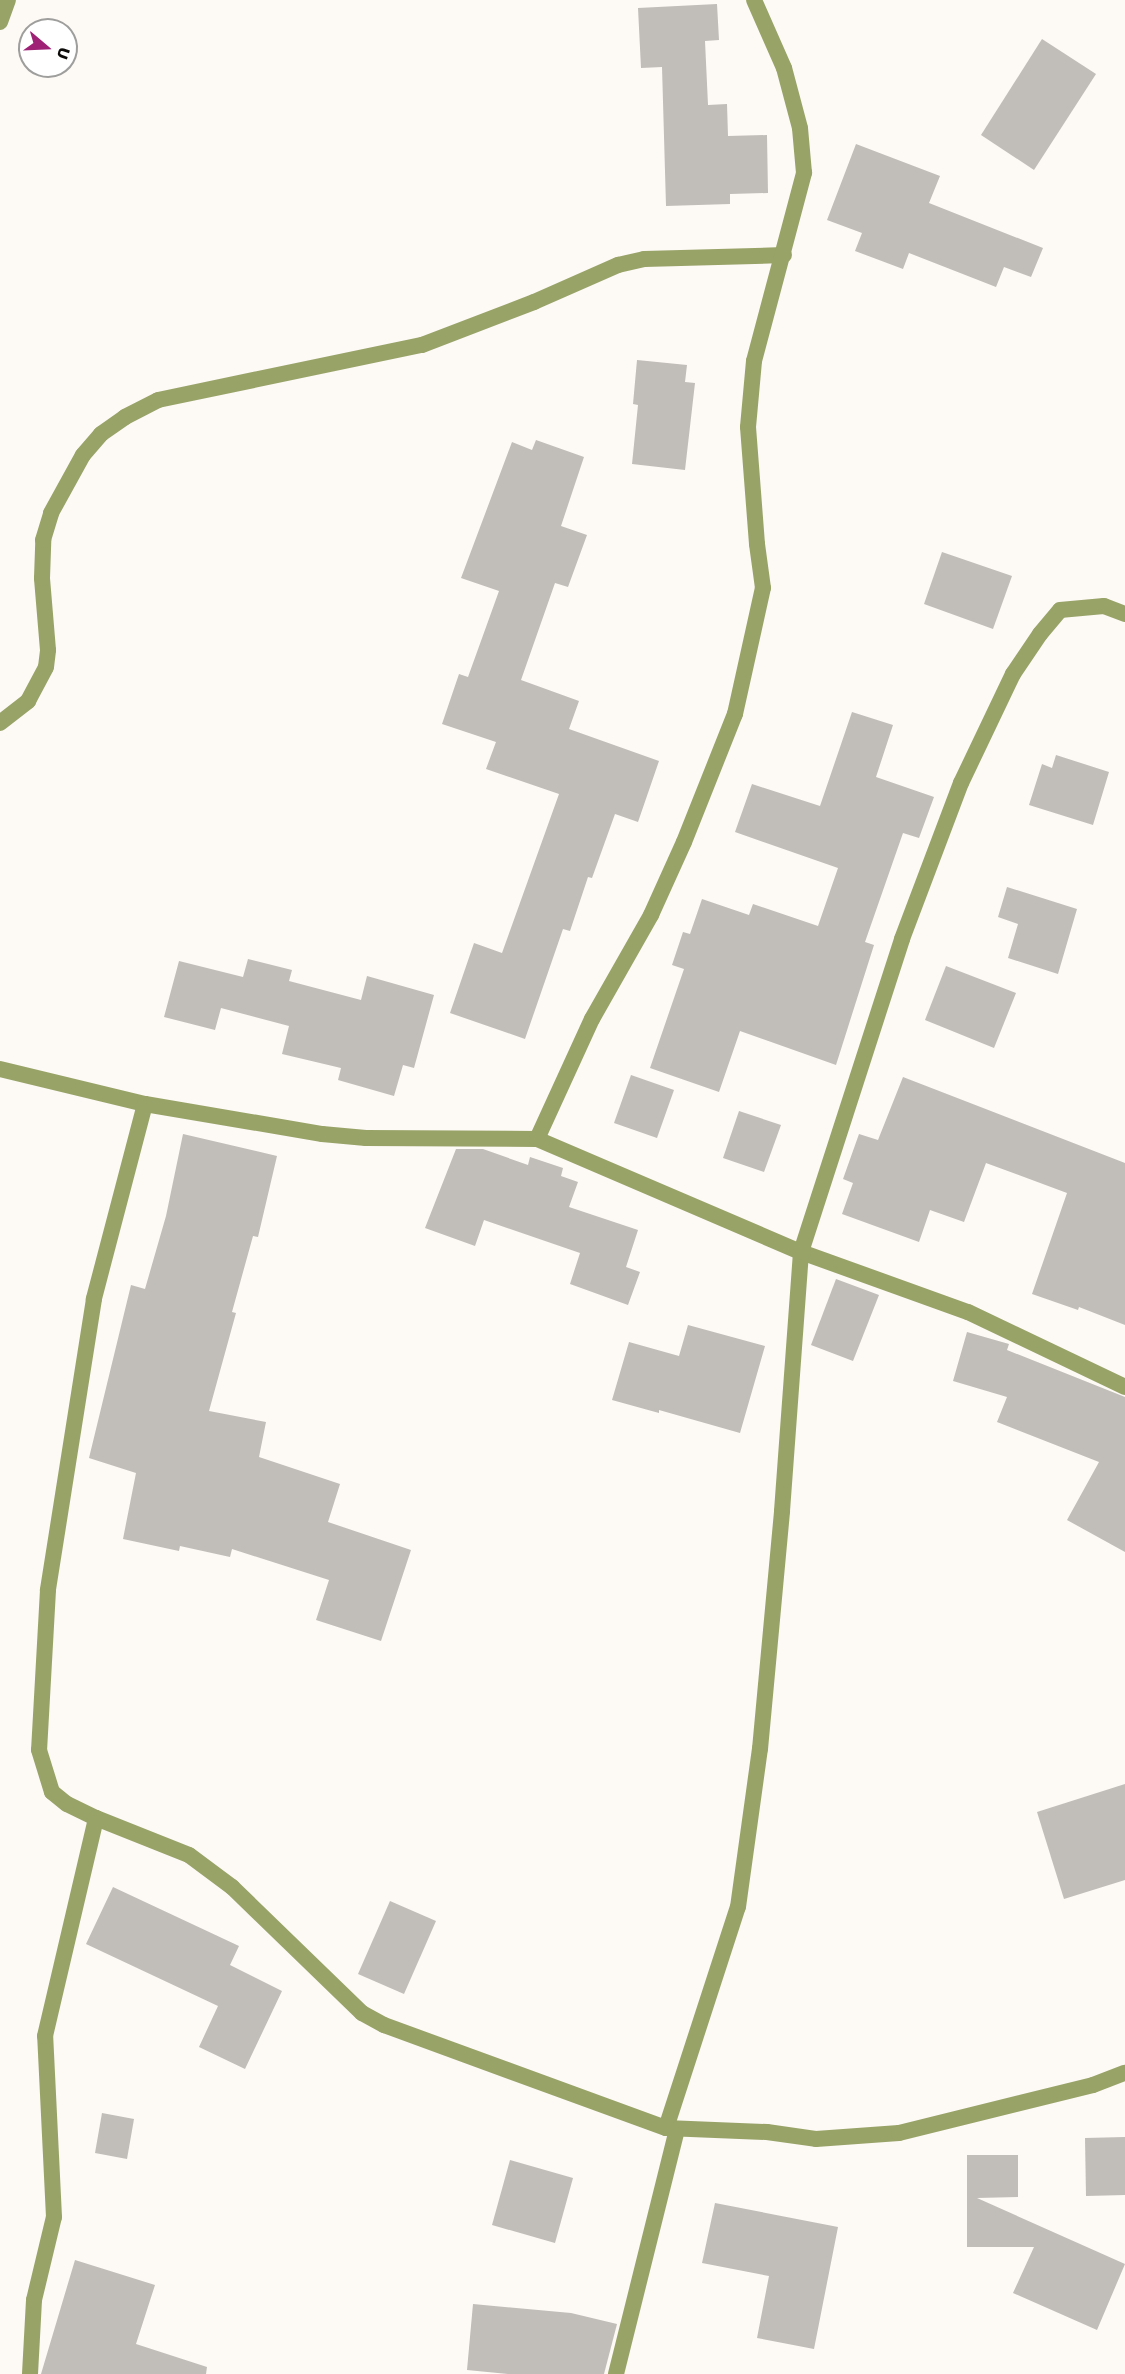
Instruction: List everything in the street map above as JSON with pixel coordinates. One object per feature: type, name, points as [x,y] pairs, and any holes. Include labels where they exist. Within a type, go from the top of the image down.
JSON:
[{"type":"street","points":[[0,22],[8,0]]},
{"type":"street","points":[[537,1139],[592,1019],[651,915],[684,842],[735,714],[763,588],[748,427],[754,361],[804,173],[800,128],[784,68],[754,0]]},
{"type":"street","points":[[0,723],[28,701],[46,667],[48,650],[42,578],[43,540],[51,513],[83,455],[101,434],[125,417],[158,400],[422,345],[534,302],[618,265],[644,259],[784,255]]},
{"type":"street","points":[[616,2374],[671,2129],[738,1907],[759,1749],[782,1511],[801,1252],[902,939],[961,783],[1013,674],[1040,634],[1060,610],[1104,606],[1125,614]]},
{"type":"street","points":[[0,1069],[145,1104],[322,1134],[366,1138],[537,1139],[801,1252],[968,1312],[1125,1387]]},
{"type":"street","points":[[145,1104],[94,1299],[48,1590],[39,1750],[52,1792],[67,1804],[96,1818],[189,1854],[232,1887],[362,2013],[384,2025],[671,2129],[766,2133],[816,2139],[899,2133],[1093,2085],[1125,2073]]},
{"type":"street","points":[[30,2374],[34,2300],[54,2217],[45,2036],[96,1818]]},
{"type":"building","points":[[717,4],[719,40],[705,41],[708,105],[727,104],[728,136],[767,135],[768,193],[730,194],[730,204],[666,206],[662,67],[641,68],[638,8]]},
{"type":"building","points":[[1042,39],[1096,74],[1034,170],[981,135]]},
{"type":"building","points":[[856,144],[940,176],[929,203],[1043,248],[1031,277],[1004,267],[996,287],[909,253],[903,269],[855,251],[862,233],[827,220]]},
{"type":"building","points":[[637,360],[687,365],[685,382],[695,383],[685,470],[632,464],[638,405],[633,404]]},
{"type":"building","points":[[536,440],[584,457],[561,526],[587,535],[568,587],[555,583],[521,680],[579,701],[569,729],[659,761],[638,822],[615,814],[592,878],[588,877],[570,931],[563,929],[525,1039],[450,1013],[474,943],[502,953],[559,794],[486,769],[496,742],[442,724],[459,674],[468,677],[499,591],[461,578],[512,442],[532,450]]},
{"type":"building","points":[[942,552],[1012,576],[993,629],[924,604]]},
{"type":"building","points":[[852,712],[893,725],[876,777],[934,797],[919,838],[903,833],[865,942],[874,945],[836,1065],[740,1031],[719,1092],[650,1068],[684,969],[672,965],[683,932],[690,934],[702,899],[749,915],[753,904],[818,926],[838,868],[735,832],[752,784],[820,806]]},
{"type":"building","points":[[1056,755],[1109,772],[1093,825],[1029,805],[1042,764],[1052,768]]},
{"type":"building","points":[[1007,887],[1077,909],[1058,974],[1008,958],[1018,924],[998,917]]},
{"type":"building","points":[[248,959],[292,970],[289,981],[361,1000],[367,976],[434,995],[414,1068],[403,1065],[394,1096],[338,1080],[341,1068],[282,1054],[289,1026],[221,1008],[215,1030],[164,1017],[179,961],[243,977]]},
{"type":"building","points":[[946,966],[1016,993],[994,1048],[925,1020]]},
{"type":"building","points":[[631,1075],[674,1090],[657,1138],[614,1123]]},
{"type":"building","points":[[903,1077],[1125,1163],[1125,1325],[1079,1307],[1078,1310],[1032,1294],[1067,1193],[986,1163],[964,1222],[930,1210],[919,1242],[842,1214],[853,1183],[843,1179],[859,1134],[878,1140]]},
{"type":"building","points":[[739,1111],[781,1125],[764,1172],[723,1158]]},
{"type":"building","points":[[183,1134],[277,1156],[258,1237],[253,1236],[232,1312],[236,1313],[209,1411],[266,1422],[259,1457],[340,1484],[328,1522],[411,1550],[381,1641],[316,1620],[329,1580],[232,1549],[230,1557],[180,1546],[179,1551],[123,1539],[136,1473],[89,1458],[131,1285],[145,1289],[166,1216]]},
{"type":"building","points":[[456,1149],[483,1149],[528,1165],[530,1157],[563,1168],[561,1176],[578,1182],[569,1207],[638,1230],[626,1267],[640,1272],[628,1305],[570,1284],[580,1253],[484,1220],[475,1246],[425,1228]]},
{"type":"building","points":[[836,1279],[879,1295],[853,1361],[811,1345]]},
{"type":"building","points":[[688,1325],[765,1346],[740,1433],[659,1410],[659,1413],[612,1400],[629,1342],[679,1356]]},
{"type":"building","points":[[967,1332],[1009,1344],[1007,1350],[1125,1397],[1125,1552],[1067,1520],[1099,1462],[997,1422],[1007,1397],[953,1381]]},
{"type":"building","points":[[1125,1784],[1125,1880],[1064,1899],[1037,1812]]},
{"type":"building","points":[[113,1887],[239,1946],[230,1965],[282,1991],[245,2069],[199,2047],[218,2006],[86,1944]]},
{"type":"building","points":[[390,1901],[436,1921],[404,1994],[358,1974]]},
{"type":"building","points":[[102,2113],[134,2119],[127,2159],[95,2153]]},
{"type":"building","points":[[1125,2137],[1125,2195],[1086,2196],[1085,2138]]},
{"type":"building","points":[[967,2155],[1018,2155],[1018,2197],[977,2198],[1125,2264],[1097,2330],[1013,2293],[1034,2247],[967,2247]]},
{"type":"building","points":[[510,2160],[573,2178],[555,2243],[492,2225]]},
{"type":"building","points":[[715,2203],[838,2227],[814,2349],[757,2338],[769,2276],[702,2263]]},
{"type":"building","points":[[75,2260],[155,2285],[136,2344],[207,2367],[206,2374],[41,2374]]},
{"type":"building","points":[[473,2304],[571,2313],[617,2324],[604,2374],[508,2374],[467,2370]]}]
